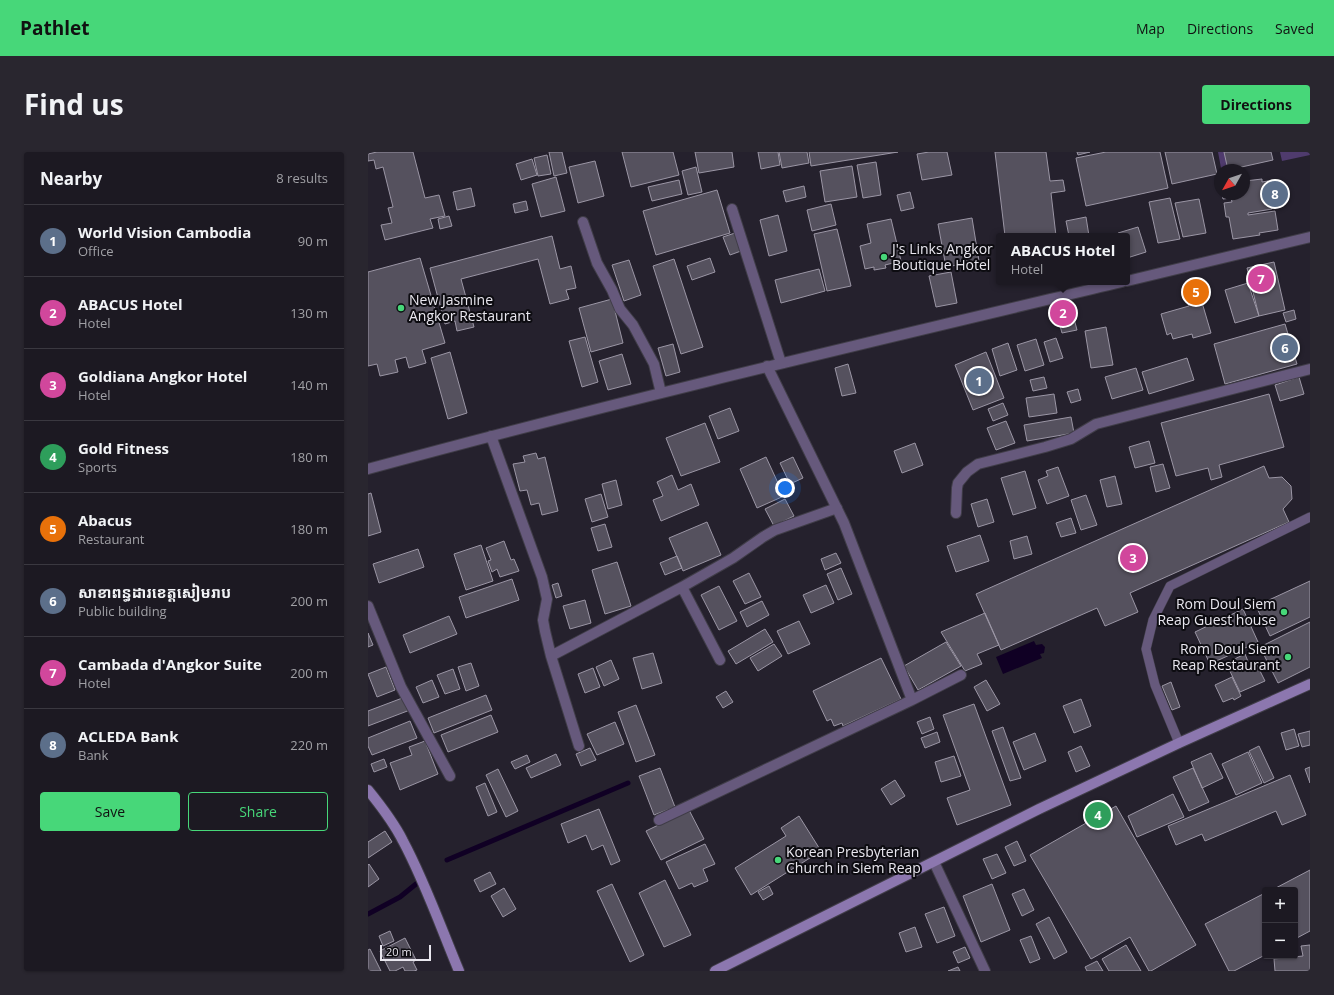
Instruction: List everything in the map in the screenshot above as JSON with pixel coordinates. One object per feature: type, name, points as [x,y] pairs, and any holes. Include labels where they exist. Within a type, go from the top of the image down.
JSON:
[{"type":"street","points":[[732,209],[781,363]]},
{"type":"street","points":[[583,222],[597,263],[612,290],[620,309],[633,325],[654,364],[661,393]]},
{"type":"street","points":[[1130,280],[1310,237]]},
{"type":"street","points":[[368,469],[491,436],[767,366],[1109,285]]},
{"type":"street","points":[[767,366],[847,531],[912,700]]},
{"type":"street","points":[[956,512],[956,488],[958,483],[978,464],[1071,440],[1096,424],[1310,369]]},
{"type":"street","points":[[491,436],[542,577],[547,599],[543,620],[551,656],[579,746]]},
{"type":"street","points":[[551,656],[682,587],[733,558],[774,530],[836,508]]},
{"type":"street","points":[[682,587],[720,660]]},
{"type":"street","points":[[368,606],[401,687],[450,776]]},
{"type":"street","points":[[659,820],[912,700],[961,675]]},
{"type":"street","points":[[715,971],[1039,809],[1179,743],[1310,684]]},
{"type":"street","points":[[368,790],[403,839],[422,881],[458,971]]},
{"type":"street","points":[[934,862],[985,971]]},
{"type":"lane","points":[[1179,743],[1155,685],[1146,649],[1153,620],[1170,586],[1310,517]]},
{"type":"shaded area","points":[[1218,152],[1239,152],[1236,163],[1220,164]]},
{"type":"shaded area","points":[[1280,152],[1310,152],[1310,155],[1282,161]]},
{"type":"shaded area","points":[[1034,641],[1036,645],[1042,644],[1045,647],[1044,653],[1040,654],[1042,658],[1003,674],[996,657]]},
{"type":"building","points":[[377,152],[413,152],[425,198],[439,195],[445,216],[430,219],[433,228],[385,240],[381,225],[392,223],[388,208],[393,207],[383,167],[376,169],[374,160],[368,161],[368,154]]},
{"type":"building","points":[[549,152],[562,152],[567,173],[554,176]]},
{"type":"building","points":[[622,152],[673,152],[679,175],[631,187]]},
{"type":"building","points":[[695,152],[732,152],[734,167],[699,173]]},
{"type":"building","points":[[758,152],[778,152],[780,165],[761,169]]},
{"type":"building","points":[[779,152],[807,152],[809,163],[782,168]]},
{"type":"building","points":[[809,152],[898,152],[811,166]]},
{"type":"building","points":[[947,152],[952,175],[922,180],[917,154]]},
{"type":"building","points":[[995,152],[1046,152],[1050,181],[1063,180],[1065,191],[1051,193],[1056,233],[1005,233]]},
{"type":"building","points":[[1077,152],[1090,152],[1078,155]]},
{"type":"building","points":[[1106,152],[1160,152],[1168,188],[1086,206],[1076,158]]},
{"type":"building","points":[[1165,152],[1212,152],[1215,164],[1214,175],[1172,184]]},
{"type":"building","points":[[1224,152],[1271,152],[1273,160],[1250,165],[1227,164]]},
{"type":"building","points":[[547,155],[551,174],[538,176],[534,158]]},
{"type":"building","points":[[532,159],[537,175],[521,180],[516,164]]},
{"type":"building","points":[[595,161],[604,196],[578,203],[569,167]]},
{"type":"building","points":[[876,162],[881,195],[863,198],[857,165]]},
{"type":"building","points":[[852,166],[857,197],[825,202],[820,171]]},
{"type":"building","points":[[696,167],[702,192],[688,195],[682,171]]},
{"type":"building","points":[[556,177],[565,211],[541,217],[532,184]]},
{"type":"building","points":[[1262,179],[1262,182],[1268,181],[1272,209],[1248,213],[1248,215],[1275,211],[1278,230],[1259,233],[1260,235],[1233,239],[1229,217],[1226,217],[1224,203],[1232,202],[1232,200],[1250,200],[1250,180]]},
{"type":"building","points":[[679,180],[682,194],[652,201],[648,187]]},
{"type":"building","points":[[804,186],[806,197],[786,202],[783,191]]},
{"type":"building","points":[[471,188],[475,206],[457,210],[453,192]]},
{"type":"building","points":[[717,190],[730,233],[656,255],[643,211]]},
{"type":"building","points":[[910,192],[914,208],[901,211],[897,195]]},
{"type":"building","points":[[1170,198],[1180,239],[1158,243],[1149,202]]},
{"type":"building","points":[[1199,199],[1206,233],[1183,237],[1175,203]]},
{"type":"building","points":[[526,201],[528,210],[515,213],[513,204]]},
{"type":"building","points":[[831,204],[836,225],[812,231],[807,210]]},
{"type":"building","points":[[778,215],[787,251],[769,256],[760,220]]},
{"type":"building","points":[[449,216],[452,226],[440,229],[438,219]]},
{"type":"building","points":[[1086,217],[1089,233],[1068,233],[1066,221]]},
{"type":"building","points":[[972,218],[979,261],[946,267],[938,224]]},
{"type":"building","points":[[891,219],[901,261],[885,265],[886,268],[874,270],[874,267],[865,269],[860,246],[871,243],[867,224]]},
{"type":"building","points":[[1138,227],[1146,252],[1130,257],[1130,233],[1118,233]]},
{"type":"building","points":[[837,229],[851,286],[827,291],[814,234]]},
{"type":"building","points":[[735,233],[741,251],[730,255],[723,237]]},
{"type":"building","points":[[552,236],[560,269],[571,266],[576,288],[566,290],[569,299],[550,304],[538,259],[461,279],[474,327],[457,331],[455,321],[445,324],[430,268]]},
{"type":"building","name":"New Jasmine Angkor Restaurant","points":[[420,258],[445,343],[422,350],[426,363],[409,368],[406,357],[395,360],[398,372],[380,376],[377,364],[368,366],[368,272]]},
{"type":"building","points":[[710,258],[715,272],[692,280],[687,266]]},
{"type":"building","points":[[674,259],[703,347],[681,354],[653,266]]},
{"type":"building","points":[[629,260],[641,295],[624,301],[612,265]]},
{"type":"building","points":[[1274,262],[1285,310],[1259,316],[1247,268]]},
{"type":"building","points":[[819,269],[825,291],[781,303],[775,280]]},
{"type":"building","points":[[951,272],[957,303],[936,307],[929,276]]},
{"type":"building","points":[[1248,283],[1259,316],[1235,323],[1225,290]]},
{"type":"building","points":[[1197,284],[1200,295],[1192,297],[1189,287]]},
{"type":"building","points":[[612,299],[623,343],[591,352],[579,308]]},
{"type":"building","points":[[1201,299],[1211,333],[1193,338],[1192,334],[1173,339],[1171,333],[1167,335],[1161,314],[1189,306],[1188,302]]},
{"type":"building","points":[[1294,310],[1296,319],[1286,322],[1283,313]]},
{"type":"building","points":[[1072,311],[1077,330],[1062,333],[1057,315]]},
{"type":"building","points":[[1285,324],[1297,364],[1225,384],[1214,344]]},
{"type":"building","points":[[1106,327],[1113,365],[1091,368],[1085,331]]},
{"type":"building","points":[[585,337],[598,382],[582,387],[569,341]]},
{"type":"building","points":[[1056,338],[1063,358],[1050,362],[1044,342]]},
{"type":"building","points":[[1036,339],[1044,365],[1025,371],[1017,345]]},
{"type":"building","points":[[1008,343],[1017,370],[1000,376],[992,349]]},
{"type":"building","points":[[673,344],[680,372],[666,376],[658,348]]},
{"type":"building","points":[[450,352],[467,413],[448,419],[431,358]]},
{"type":"building","points":[[986,352],[1004,398],[973,410],[955,365]]},
{"type":"building","points":[[622,354],[631,384],[608,390],[599,361]]},
{"type":"building","points":[[1187,358],[1194,380],[1149,394],[1142,372]]},
{"type":"building","points":[[848,364],[856,393],[842,396],[835,368]]},
{"type":"building","points":[[1136,368],[1143,390],[1112,399],[1105,377]]},
{"type":"building","points":[[1044,377],[1047,388],[1033,391],[1030,380]]},
{"type":"building","points":[[1299,377],[1304,394],[1280,401],[1275,385]]},
{"type":"building","points":[[1078,389],[1081,400],[1071,403],[1067,392]]},
{"type":"building","points":[[1054,394],[1057,413],[1029,417],[1026,398]]},
{"type":"building","points":[[1269,394],[1284,447],[1219,465],[1222,477],[1211,480],[1208,468],[1176,476],[1161,423]]},
{"type":"building","points":[[1003,403],[1008,415],[993,421],[988,409]]},
{"type":"building","points":[[730,408],[739,431],[718,439],[709,416]]},
{"type":"building","points":[[1071,417],[1074,433],[1027,441],[1024,425]]},
{"type":"building","points":[[1006,421],[1015,443],[996,450],[987,428]]},
{"type":"building","points":[[705,423],[720,462],[681,476],[666,438]]},
{"type":"building","points":[[1149,441],[1155,463],[1135,468],[1129,447]]},
{"type":"building","points":[[915,443],[923,465],[902,473],[894,451]]},
{"type":"building","points":[[536,453],[538,459],[545,457],[558,511],[542,515],[539,503],[531,505],[527,490],[520,491],[513,464],[525,462],[523,456]]},
{"type":"building","points":[[766,457],[784,496],[757,508],[740,469]]},
{"type":"building","points":[[793,457],[803,478],[790,484],[780,463]]},
{"type":"building","points":[[1163,464],[1170,488],[1156,492],[1150,467]]},
{"type":"building","points":[[1264,466],[1269,478],[1282,477],[1291,486],[1292,499],[1283,509],[1289,522],[1130,593],[1138,612],[1105,626],[1097,608],[1001,650],[976,594]]},
{"type":"building","points":[[1058,467],[1069,496],[1047,504],[1038,480],[1048,476],[1046,471]]},
{"type":"building","points":[[1025,471],[1036,508],[1013,515],[1001,478]]},
{"type":"building","points":[[672,475],[678,490],[691,484],[699,505],[661,521],[653,500],[663,496],[657,482]]},
{"type":"building","points":[[1115,476],[1122,504],[1107,507],[1100,480]]},
{"type":"building","points":[[616,480],[622,505],[608,509],[602,484]]},
{"type":"building","points":[[371,493],[381,532],[368,536],[368,494]]},
{"type":"building","points":[[601,494],[608,517],[592,522],[585,499]]},
{"type":"building","points":[[1086,495],[1097,525],[1081,530],[1071,500]]},
{"type":"building","points":[[785,499],[794,516],[774,526],[765,509]]},
{"type":"building","points":[[987,499],[994,522],[978,527],[971,504]]},
{"type":"building","points":[[1071,518],[1076,533],[1061,537],[1056,523]]},
{"type":"building","points":[[707,522],[721,555],[683,571],[669,538]]},
{"type":"building","points":[[605,524],[612,547],[598,551],[591,528]]},
{"type":"building","points":[[980,535],[989,561],[956,572],[947,546]]},
{"type":"building","points":[[1027,536],[1032,554],[1014,559],[1010,541]]},
{"type":"building","points":[[504,541],[511,560],[514,559],[519,571],[500,577],[497,569],[492,572],[488,561],[491,560],[486,548]]},
{"type":"building","points":[[481,545],[493,581],[466,590],[454,554]]},
{"type":"building","points":[[418,549],[424,567],[379,583],[373,564]]},
{"type":"building","points":[[836,553],[841,563],[825,570],[821,559]]},
{"type":"building","points":[[677,556],[682,568],[665,575],[660,563]]},
{"type":"building","points":[[617,562],[631,606],[605,614],[592,570]]},
{"type":"building","points":[[841,568],[852,594],[838,600],[827,574]]},
{"type":"building","points":[[749,573],[761,597],[745,604],[733,581]]},
{"type":"building","points":[[512,579],[519,600],[466,618],[459,597]]},
{"type":"building","name":"Rom Doul Siem Reap Guest house","points":[[1310,581],[1310,617],[1270,636],[1256,606]]},
{"type":"building","points":[[558,583],[562,596],[556,598],[552,585]]},
{"type":"building","points":[[826,585],[834,603],[811,613],[803,595]]},
{"type":"building","points":[[719,586],[737,621],[719,630],[701,595]]},
{"type":"building","points":[[585,600],[591,623],[570,629],[563,606]]},
{"type":"building","points":[[762,601],[769,615],[747,627],[740,612]]},
{"type":"building","points":[[1243,609],[1258,642],[1210,664],[1195,632]]},
{"type":"building","points":[[985,613],[999,645],[977,654],[982,664],[965,671],[941,632]]},
{"type":"building","points":[[449,616],[457,634],[410,653],[403,635]]},
{"type":"building","points":[[799,621],[810,644],[788,654],[777,631]]},
{"type":"building","name":"Rom Doul Siem Reap Restaurant","points":[[1310,622],[1310,667],[1278,683],[1260,647]]},
{"type":"building","points":[[765,629],[773,642],[736,664],[728,651]]},
{"type":"building","points":[[368,633],[373,645],[368,647]]},
{"type":"building","points":[[946,642],[961,666],[918,690],[904,666]]},
{"type":"building","points":[[774,644],[782,656],[758,671],[750,658]]},
{"type":"building","points":[[653,653],[662,683],[642,689],[633,658]]},
{"type":"building","points":[[1245,654],[1249,664],[1255,661],[1265,681],[1240,692],[1226,663]]},
{"type":"building","points":[[881,658],[901,699],[843,726],[842,723],[834,726],[831,719],[827,721],[813,691]]},
{"type":"building","points":[[611,660],[619,679],[604,686],[596,667]]},
{"type":"building","points":[[471,663],[479,686],[466,691],[458,667]]},
{"type":"building","points":[[386,667],[395,690],[377,697],[368,674]]},
{"type":"building","points":[[593,668],[600,687],[585,693],[578,674]]},
{"type":"building","points":[[453,669],[460,689],[445,694],[437,675]]},
{"type":"building","points":[[1232,677],[1241,696],[1234,700],[1233,698],[1223,702],[1215,685]]},
{"type":"building","points":[[432,680],[439,697],[423,703],[416,687]]},
{"type":"building","points":[[986,680],[1000,704],[987,711],[974,687]]},
{"type":"building","points":[[1171,682],[1180,707],[1172,710],[1162,686]]},
{"type":"building","points":[[726,691],[733,702],[723,708],[716,697]]},
{"type":"building","points":[[486,695],[492,710],[434,733],[428,718]]},
{"type":"building","points":[[405,697],[410,710],[368,726],[368,711]]},
{"type":"building","points":[[1081,699],[1091,726],[1074,733],[1063,706]]},
{"type":"building","points":[[974,704],[1011,805],[957,825],[947,798],[970,790],[943,715]]},
{"type":"building","points":[[636,705],[655,755],[636,762],[618,712]]},
{"type":"building","points":[[491,715],[498,732],[448,752],[441,735]]},
{"type":"building","points":[[930,717],[934,729],[922,734],[917,722]]},
{"type":"building","points":[[410,721],[417,738],[372,755],[368,746],[368,738]]},
{"type":"building","points":[[615,722],[624,744],[597,755],[587,734]]},
{"type":"building","points":[[1003,727],[1021,778],[1010,781],[992,731]]},
{"type":"building","points":[[1294,729],[1299,746],[1286,750],[1281,733]]},
{"type":"building","points":[[1310,731],[1310,745],[1302,747],[1298,734]]},
{"type":"building","points":[[937,732],[940,742],[925,748],[921,738]]},
{"type":"building","points":[[1035,733],[1046,761],[1024,770],[1013,742]]},
{"type":"building","points":[[425,741],[438,774],[400,790],[390,763],[412,755],[409,747]]},
{"type":"building","points":[[1081,746],[1090,766],[1076,772],[1068,752]]},
{"type":"building","points":[[1259,746],[1274,778],[1264,783],[1249,751]]},
{"type":"building","points":[[590,748],[596,760],[581,766],[576,754]]},
{"type":"building","points":[[1248,752],[1262,783],[1236,795],[1222,764]]},
{"type":"building","points":[[1211,753],[1223,778],[1202,788],[1191,762]]},
{"type":"building","points":[[556,754],[561,765],[531,778],[526,768]]},
{"type":"building","points":[[527,755],[530,762],[515,769],[511,762]]},
{"type":"building","points":[[954,756],[961,776],[941,782],[935,762]]},
{"type":"building","points":[[384,759],[387,767],[374,772],[371,764]]},
{"type":"building","points":[[1310,767],[1310,783],[1305,769]]},
{"type":"building","points":[[660,768],[675,807],[654,815],[639,776]]},
{"type":"building","points":[[1193,768],[1209,802],[1189,811],[1173,777]]},
{"type":"building","points":[[498,769],[518,811],[506,817],[486,775]]},
{"type":"building","points":[[1290,775],[1306,815],[1282,825],[1276,811],[1205,841],[1202,834],[1176,845],[1168,826]]},
{"type":"building","points":[[895,780],[905,796],[891,805],[881,789]]},
{"type":"building","points":[[485,783],[497,812],[488,816],[476,787]]},
{"type":"building","points":[[1173,794],[1184,817],[1137,837],[1128,816]]},
{"type":"building","points":[[1116,806],[1196,945],[1151,971],[1149,971],[1130,937],[1091,959],[1030,855]]},
{"type":"building","points":[[599,809],[620,861],[611,865],[603,845],[592,850],[586,835],[568,843],[561,824]]},
{"type":"building","points":[[689,810],[704,839],[661,860],[646,831]]},
{"type":"building","name":"Korean Presbyterian Church in Siem Reap","points":[[799,816],[821,851],[751,895],[735,868],[786,836],[781,828]]},
{"type":"building","points":[[385,831],[392,842],[368,858],[368,842]]},
{"type":"building","points":[[1017,841],[1026,861],[1014,866],[1005,847]]},
{"type":"building","points":[[705,844],[715,864],[703,869],[708,881],[694,887],[692,883],[679,889],[666,862]]},
{"type":"building","points":[[997,854],[1006,873],[992,879],[983,859]]},
{"type":"building","points":[[369,864],[379,879],[368,887],[368,865]]},
{"type":"building","points":[[1310,870],[1310,931],[1298,937],[1298,887],[1278,887]]},
{"type":"building","points":[[490,872],[496,884],[480,892],[474,880]]},
{"type":"building","points":[[665,880],[691,935],[664,947],[639,893]]},
{"type":"building","points":[[612,884],[644,955],[630,962],[597,891]]},
{"type":"building","points":[[992,884],[1010,930],[981,942],[963,896]]},
{"type":"building","points":[[769,886],[773,894],[763,900],[758,892]]},
{"type":"building","points":[[504,888],[516,909],[503,917],[491,896]]},
{"type":"building","points":[[1024,889],[1034,910],[1022,916],[1012,894]]},
{"type":"building","points":[[1262,895],[1262,957],[1234,971],[1229,971],[1205,924]]},
{"type":"building","points":[[944,907],[955,936],[937,943],[925,914]]},
{"type":"building","points":[[1049,917],[1067,952],[1054,959],[1036,924]]},
{"type":"building","points":[[915,927],[922,947],[906,952],[899,933]]},
{"type":"building","points":[[390,931],[394,941],[383,946],[379,936]]},
{"type":"building","points":[[1031,936],[1040,959],[1030,963],[1020,940]]},
{"type":"building","points":[[405,938],[416,960],[413,962],[417,970],[405,971],[403,967],[395,971],[390,971],[380,951]]},
{"type":"building","points":[[1126,945],[1141,971],[1109,971],[1102,959]]},
{"type":"building","points":[[1310,945],[1310,971],[1275,971],[1274,959],[1298,959],[1298,957],[1303,956],[1301,946]]},
{"type":"building","points":[[965,947],[970,958],[958,963],[953,952]]},
{"type":"building","points":[[370,949],[381,971],[368,971],[368,950]]},
{"type":"building","points":[[1097,961],[1103,971],[1087,971],[1085,967]]},
{"type":"building","points":[[958,967],[960,971],[948,971]]},
{"type":"waterway","points":[[447,860],[628,783]]},
{"type":"waterway","points":[[368,914],[400,897],[416,884]]},
{"type":"place","name":"ACLEDA Bank","points":[[1275,194]]},
{"type":"place","name":"J's Links Angkor Boutique Hotel","points":[[884,257]]},
{"type":"place","name":"Cambada d'Angkor Suite","points":[[1261,279]]},
{"type":"place","name":"Abacus","points":[[1196,292]]},
{"type":"place","name":"New Jasmine Angkor Restaurant","points":[[401,308]]},
{"type":"place","name":"ABACUS Hotel","points":[[1063,313]]},
{"type":"place","name":"សាខាពន្ធដារខេត្តសៀមរាប","points":[[1285,348]]},
{"type":"place","name":"World Vision Cambodia","points":[[979,381]]},
{"type":"place","name":"Goldiana Angkor Hotel","points":[[1133,558]]},
{"type":"place","name":"Rom Doul Siem Reap Guest house","points":[[1284,612]]},
{"type":"place","name":"Rom Doul Siem Reap Restaurant","points":[[1288,657]]},
{"type":"place","name":"Gold Fitness","points":[[1098,815]]},
{"type":"place","name":"Korean Presbyterian Church in Siem Reap","points":[[778,860]]}]
